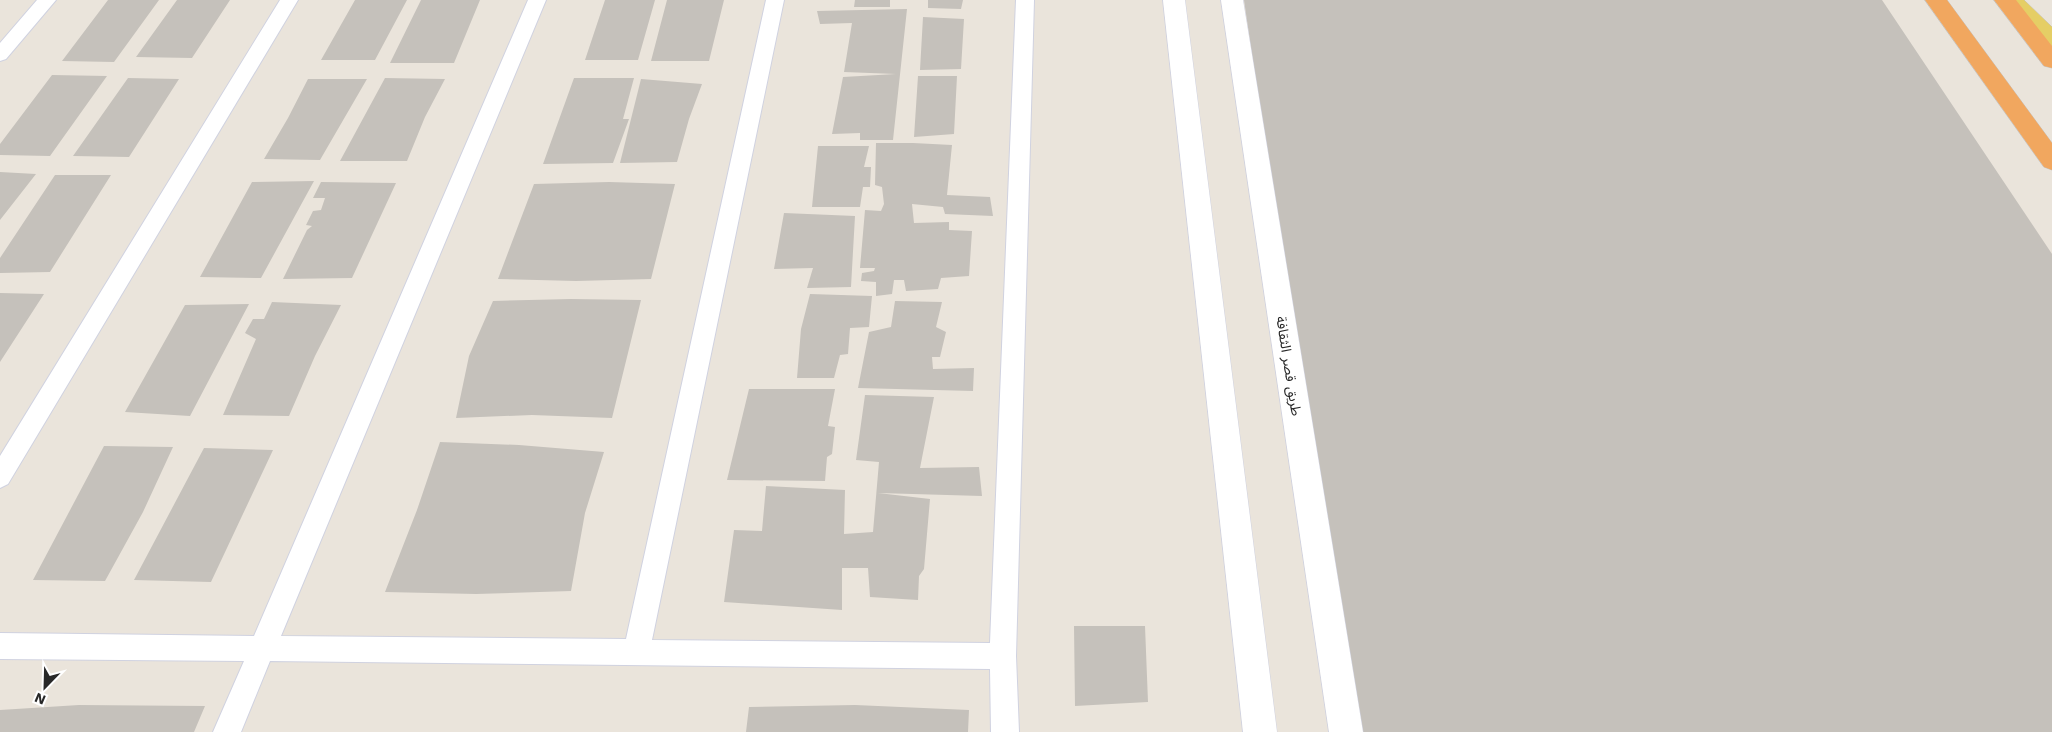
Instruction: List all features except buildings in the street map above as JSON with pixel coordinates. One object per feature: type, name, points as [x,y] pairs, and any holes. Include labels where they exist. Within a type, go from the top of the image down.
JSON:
[{"type":"highway","points":[[1936,0],[2052,161]]},
{"type":"highway","points":[[2005,0],[2052,61]]},
{"type":"main road","points":[[2011,0],[2052,40]]},
{"type":"street","points":[[1174,0],[1260,732]]},
{"type":"street","name":"طريق قصر الثقافة","points":[[1232,0],[1346,732]]},
{"type":"lane","points":[[0,55],[47,0]]},
{"type":"lane","points":[[0,477],[288,0]]},
{"type":"lane","points":[[227,732],[537,0]]},
{"type":"lane","points":[[636,652],[775,0]]},
{"type":"lane","points":[[1005,732],[1003,656],[1025,0]]},
{"type":"lane","points":[[0,646],[1003,656]]}]
